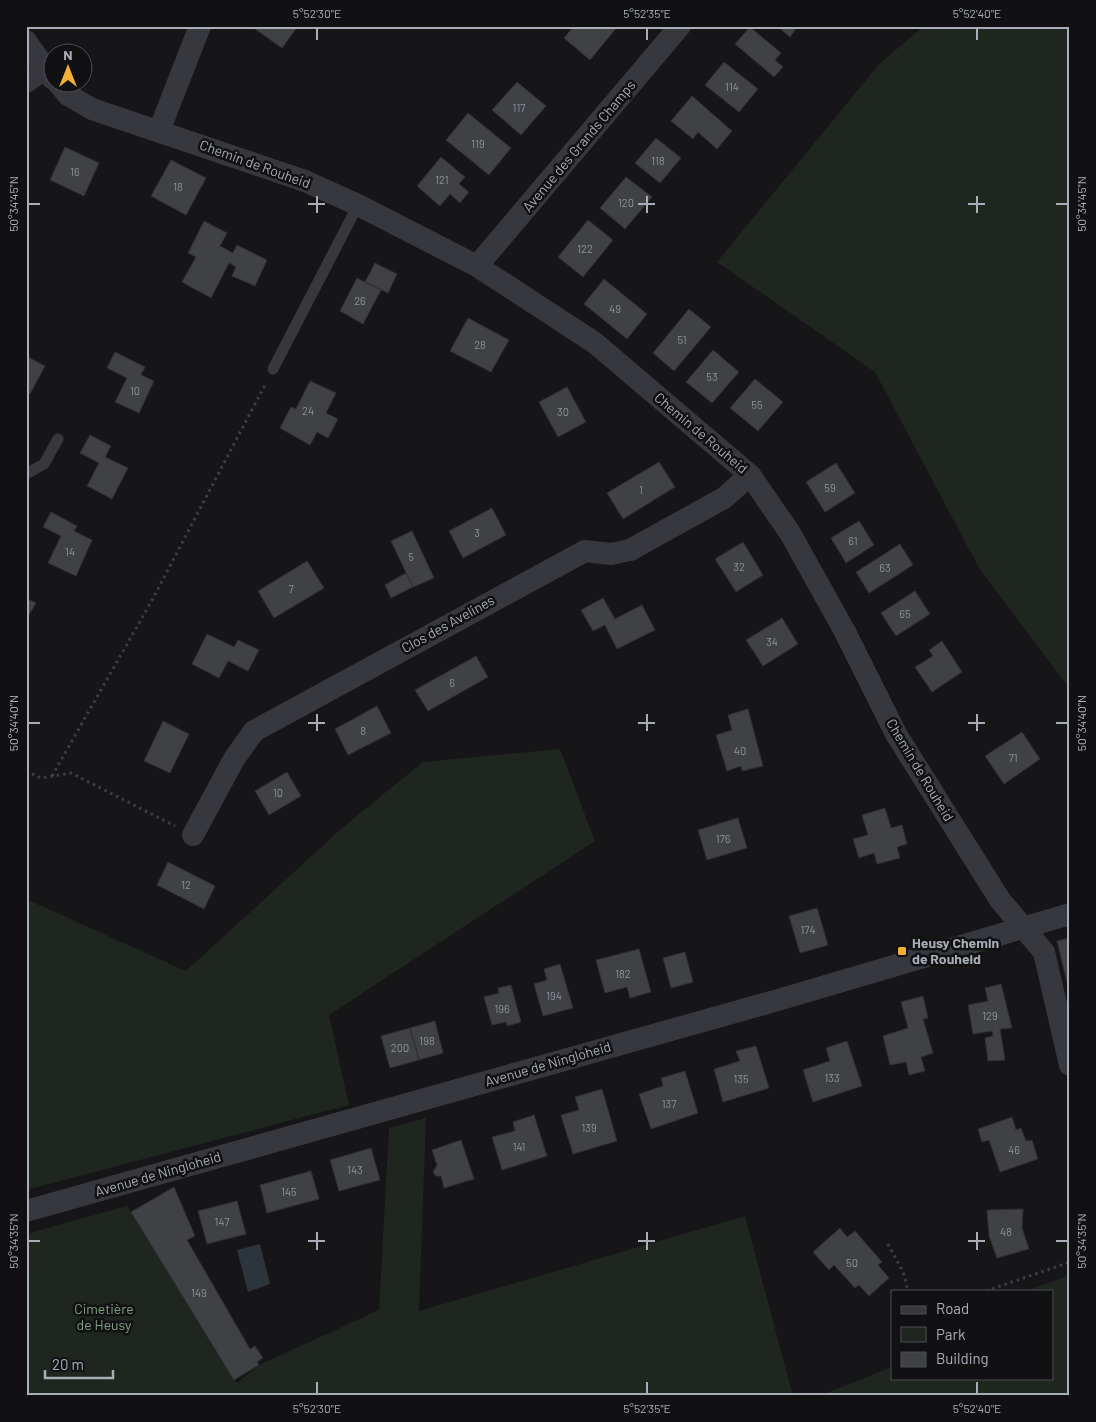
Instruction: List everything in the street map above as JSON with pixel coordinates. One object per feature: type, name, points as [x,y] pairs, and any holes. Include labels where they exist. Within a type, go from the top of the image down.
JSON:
[{"type":"street","points":[[159,131],[200,26]]},
{"type":"street","name":"Avenue des Grands Champs","points":[[477,266],[680,26]]},
{"type":"street","name":"Chemin de Rouheid","points":[[26,41],[42,63]]},
{"type":"street","points":[[26,82],[42,78]]},
{"type":"street","name":"Chemin de Rouheid","points":[[65,92],[92,109],[305,181],[358,204],[477,266],[595,343],[750,475],[790,533],[844,630],[896,734],[1000,900],[1044,952],[1070,1065]]},
{"type":"street","name":"Clos des Avelines","points":[[193,835],[234,759],[254,731],[585,551],[611,554],[630,550],[724,498],[750,475]]},
{"type":"street","name":"Avenue de Ningloheid","points":[[26,1211],[769,1003],[1070,914]]},
{"type":"lane","points":[[273,369],[358,204]]},
{"type":"lane","points":[[26,474],[44,464],[58,439]]},
{"type":"path","points":[[52,776],[151,602],[273,369]]},
{"type":"path","points":[[26,771],[41,778],[71,773],[193,835]]},
{"type":"path","points":[[888,1244],[902,1272],[908,1290]]},
{"type":"path","points":[[989,1290],[1070,1262]]},
{"type":"green space","points":[[924,26],[1070,26],[1070,689],[979,568],[875,372],[717,262],[880,63]]},
{"type":"green space","points":[[560,749],[595,841],[329,1015],[349,1105],[26,1190],[26,899],[186,971],[342,828],[423,762]]},
{"type":"green space","name":"Cimetière de Heusy","points":[[426,1118],[419,1311],[745,1216],[793,1396],[26,1396],[26,1234],[127,1206],[237,1383],[259,1365],[379,1310],[389,1128]]},
{"type":"green space","points":[[1070,1275],[1070,1396],[819,1396],[891,1367],[891,1380],[1054,1380],[1054,1290],[1029,1290]]},
{"type":"shaded area","points":[[260,1244],[270,1284],[248,1292],[237,1250]]},
{"type":"building","points":[[257,26],[298,26],[282,48],[255,29]]},
{"type":"building","points":[[574,26],[618,26],[590,60],[564,38]]},
{"type":"building","points":[[777,26],[798,26],[790,37]]},
{"type":"building","points":[[750,27],[781,53],[775,60],[783,67],[774,77],[735,44]]},
{"type":"building","points":[[724,62],[758,89],[739,112],[705,85]]},
{"type":"building","points":[[517,82],[546,106],[521,135],[492,110]]},
{"type":"building","points":[[692,96],[732,131],[717,149],[698,132],[693,139],[671,121]]},
{"type":"building","points":[[468,113],[511,148],[489,175],[446,140]]},
{"type":"building","points":[[656,138],[681,158],[660,183],[635,163]]},
{"type":"building","points":[[65,147],[99,163],[84,196],[50,180]]},
{"type":"building","points":[[441,157],[465,177],[459,184],[469,192],[460,203],[450,194],[440,206],[417,186]]},
{"type":"building","points":[[171,160],[206,178],[186,215],[151,196]]},
{"type":"building","points":[[626,177],[652,197],[625,229],[600,208]]},
{"type":"building","points":[[588,220],[613,240],[583,277],[558,257]]},
{"type":"building","points":[[204,221],[227,233],[220,246],[233,253],[237,245],[267,260],[255,286],[232,276],[236,267],[229,263],[211,298],[182,282],[196,257],[188,253]]},
{"type":"building","points":[[375,263],[397,274],[388,293],[365,282]]},
{"type":"building","points":[[357,278],[381,290],[363,324],[340,311]]},
{"type":"building","points":[[604,279],[647,314],[627,339],[584,304]]},
{"type":"building","points":[[689,309],[711,327],[674,371],[653,353]]},
{"type":"building","points":[[468,318],[509,340],[491,372],[450,351]]},
{"type":"building","points":[[713,350],[739,372],[712,403],[686,382]]},
{"type":"building","points":[[115,352],[145,367],[141,375],[154,381],[139,413],[115,402],[127,378],[107,368]]},
{"type":"building","points":[[26,356],[45,366],[30,394],[26,392]]},
{"type":"building","points":[[755,379],[783,402],[758,431],[730,408]]},
{"type":"building","points":[[310,381],[336,393],[326,413],[338,419],[328,438],[317,432],[310,445],[280,428],[291,407],[296,409]]},
{"type":"building","points":[[567,387],[586,422],[558,437],[539,402]]},
{"type":"building","points":[[90,435],[111,446],[105,457],[128,468],[112,499],[87,486],[99,463],[80,453]]},
{"type":"building","points":[[659,462],[675,487],[623,519],[607,493]]},
{"type":"building","points":[[836,463],[855,493],[825,512],[806,482]]},
{"type":"building","points":[[492,508],[506,535],[463,558],[449,531]]},
{"type":"building","points":[[51,512],[77,526],[74,531],[92,540],[76,576],[48,563],[61,536],[43,527]]},
{"type":"building","points":[[859,521],[874,545],[846,563],[831,538]]},
{"type":"building","points":[[412,531],[434,578],[413,587],[391,541]]},
{"type":"building","points":[[743,542],[763,575],[736,592],[715,559]]},
{"type":"building","points":[[900,544],[913,565],[869,593],[856,572]]},
{"type":"building","points":[[307,561],[324,588],[274,618],[258,591]]},
{"type":"building","points":[[406,573],[413,587],[391,598],[385,585]]},
{"type":"building","points":[[915,591],[930,614],[896,636],[881,613]]},
{"type":"building","points":[[26,598],[36,603],[26,620]]},
{"type":"building","points":[[603,598],[615,619],[642,605],[655,630],[617,649],[605,625],[593,631],[581,610]]},
{"type":"building","points":[[782,618],[798,644],[763,666],[746,640]]},
{"type":"building","points":[[207,634],[234,647],[238,640],[259,650],[248,671],[228,661],[219,678],[192,664]]},
{"type":"building","points":[[942,641],[962,672],[932,692],[915,667],[933,656],[929,650]]},
{"type":"building","points":[[476,656],[488,677],[428,711],[415,690]]},
{"type":"building","points":[[377,706],[391,733],[348,755],[335,729]]},
{"type":"building","points":[[748,709],[763,766],[742,771],[741,766],[727,771],[716,735],[732,730],[728,715]]},
{"type":"building","points":[[163,721],[189,734],[170,773],[144,761]]},
{"type":"building","points":[[1022,732],[1040,759],[1004,784],[985,756]]},
{"type":"building","points":[[287,772],[301,796],[269,815],[255,791]]},
{"type":"building","points":[[885,808],[891,828],[902,825],[907,844],[897,847],[900,858],[877,864],[874,853],[859,858],[853,839],[868,835],[862,815]]},
{"type":"building","points":[[738,818],[747,848],[707,860],[698,830]]},
{"type":"building","points":[[168,862],[215,886],[204,909],[157,885]]},
{"type":"building","points":[[817,908],[828,945],[800,953],[789,916]]},
{"type":"building","points":[[1070,938],[1070,973],[1065,974],[1057,941]]},
{"type":"building","points":[[639,949],[651,992],[630,998],[627,987],[605,993],[596,960]]},
{"type":"building","points":[[685,952],[693,982],[671,988],[663,958]]},
{"type":"building","points":[[560,964],[573,1008],[543,1016],[534,984],[547,980],[544,969]]},
{"type":"building","points":[[1070,973],[1070,993],[1065,974]]},
{"type":"building","points":[[1001,984],[1012,1028],[1000,1029],[1005,1060],[988,1061],[985,1038],[993,1036],[992,1031],[973,1034],[968,1005],[988,1001],[985,988]]},
{"type":"building","points":[[511,985],[521,1022],[507,1026],[506,1022],[492,1025],[484,997],[499,993],[498,988]]},
{"type":"building","points":[[923,996],[928,1018],[923,1019],[933,1053],[921,1057],[925,1071],[909,1075],[906,1062],[890,1065],[883,1036],[908,1028],[901,1002]]},
{"type":"building","points":[[435,1021],[443,1053],[419,1060],[410,1028]]},
{"type":"building","points":[[410,1028],[419,1060],[390,1068],[381,1036]]},
{"type":"building","points":[[847,1041],[862,1086],[813,1102],[803,1070],[830,1061],[826,1048]]},
{"type":"building","points":[[756,1046],[769,1088],[723,1102],[714,1069],[740,1061],[736,1051]]},
{"type":"building","points":[[685,1071],[698,1113],[651,1129],[639,1094],[663,1086],[661,1078]]},
{"type":"building","points":[[602,1089],[617,1141],[573,1154],[561,1115],[579,1110],[575,1097]]},
{"type":"building","points":[[534,1115],[547,1156],[502,1170],[492,1137],[515,1131],[513,1122]]},
{"type":"building","points":[[1012,1117],[1016,1130],[1021,1128],[1026,1141],[1032,1140],[1038,1159],[1000,1172],[989,1140],[982,1142],[978,1129]]},
{"type":"building","points":[[461,1140],[474,1179],[444,1188],[441,1176],[436,1176],[433,1172],[437,1165],[432,1150]]},
{"type":"building","points":[[371,1148],[380,1180],[339,1191],[330,1160]]},
{"type":"building","points":[[311,1171],[319,1199],[267,1213],[260,1185]]},
{"type":"building","points":[[174,1187],[195,1236],[187,1240],[250,1349],[255,1346],[263,1358],[257,1362],[259,1365],[234,1380],[131,1212]]},
{"type":"building","points":[[237,1201],[246,1234],[207,1244],[198,1211]]},
{"type":"building","points":[[1023,1209],[1022,1228],[1029,1249],[997,1258],[989,1236],[987,1210]]},
{"type":"building","points":[[840,1228],[847,1237],[855,1231],[882,1262],[878,1265],[889,1278],[869,1296],[859,1285],[855,1288],[834,1265],[829,1270],[813,1252]]},
{"type":"place","name":"Heusy Chemin de Rouheid","points":[[902,951]]}]
